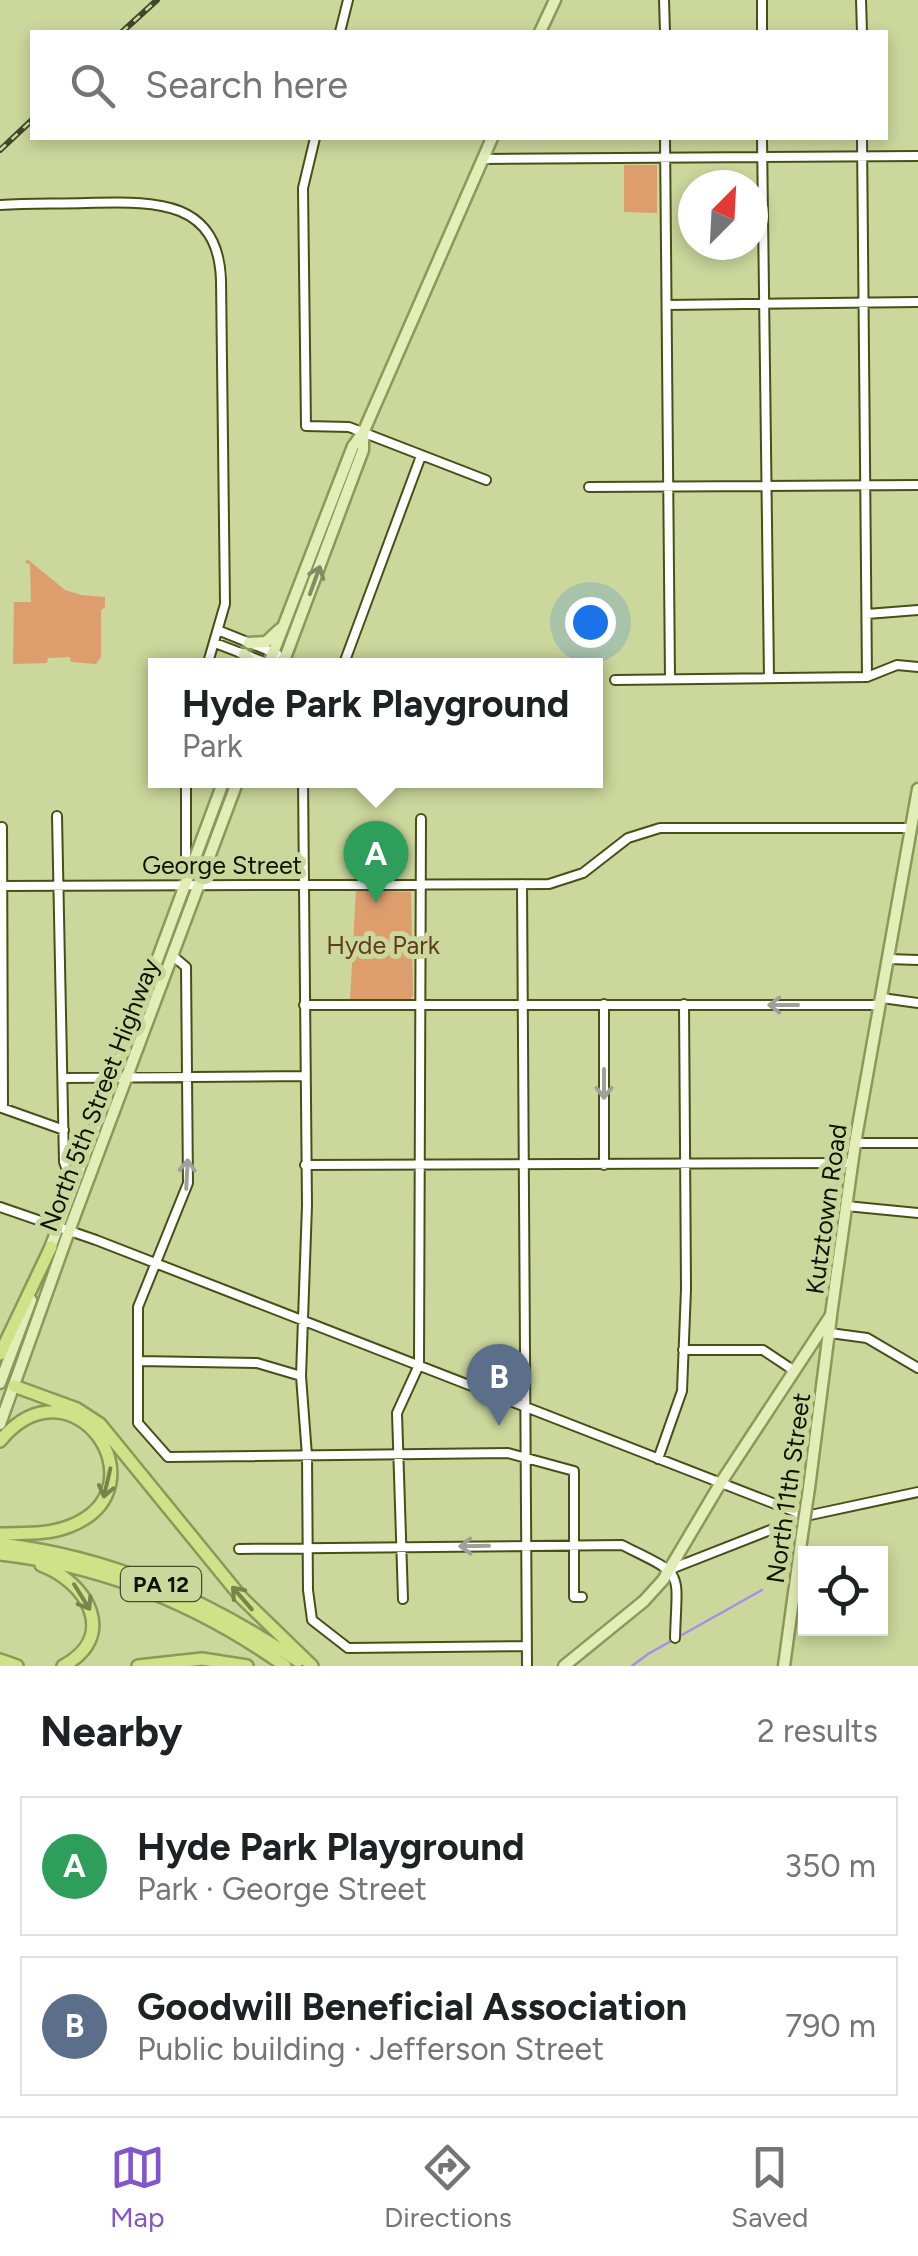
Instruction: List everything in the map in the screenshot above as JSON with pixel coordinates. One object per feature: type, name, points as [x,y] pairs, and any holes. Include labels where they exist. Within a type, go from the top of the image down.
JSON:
[{"type":"highway","points":[[0,1354],[51,1246]]},
{"type":"highway","points":[[14,1386],[82,1412],[100,1424],[249,1606],[309,1666]]},
{"type":"highway","points":[[0,1441],[17,1424],[36,1414],[69,1414],[96,1432],[106,1445],[111,1466],[106,1493],[86,1518],[54,1531],[0,1534]]},
{"type":"highway","name":"PA 12","points":[[0,1544],[86,1560],[161,1584],[233,1620],[309,1666]]},
{"type":"highway","points":[[6,1554],[60,1574],[86,1598],[92,1619],[91,1634],[79,1654],[63,1666]]},
{"type":"highway","name":"PA 12","points":[[6,1554],[84,1569],[157,1594],[228,1628],[285,1666]]},
{"type":"highway","points":[[138,1666],[192,1659],[247,1666]]},
{"type":"highway","points":[[0,1660],[17,1666]]},
{"type":"main road","points":[[541,30],[555,0]]},
{"type":"main road","points":[[271,658],[352,446],[364,433],[491,140]]},
{"type":"main road","points":[[285,658],[363,450],[364,433]]},
{"type":"main road","points":[[251,658],[247,648],[266,642],[284,624]]},
{"type":"main road","points":[[291,642],[293,658]]},
{"type":"main road","name":"North 5th Street Highway","points":[[0,1424],[77,1177],[221,788]]},
{"type":"main road","name":"North 5th Street Highway","points":[[0,1385],[51,1246],[63,1229],[128,1077],[235,788]]},
{"type":"main road","name":"Kutztown Road","points":[[564,1666],[644,1601],[670,1569],[720,1484],[831,1316],[855,1143],[918,789]]},
{"type":"main road","name":"North 11th Street","points":[[784,1666],[831,1316]]},
{"type":"main road","points":[[0,1385],[14,1386]]},
{"type":"street","points":[[340,30],[348,0]]},
{"type":"street","points":[[664,0],[665,30]]},
{"type":"street","points":[[762,0],[762,30]]},
{"type":"street","points":[[861,0],[862,30]]},
{"type":"street","points":[[315,140],[303,188],[306,426],[349,428],[486,480]]},
{"type":"street","points":[[665,140],[670,679]]},
{"type":"street","points":[[762,140],[769,678]]},
{"type":"street","points":[[862,140],[867,676]]},
{"type":"street","points":[[482,159],[918,156]]},
{"type":"street","points":[[0,205],[155,203],[192,216],[216,247],[220,270],[226,604],[210,658]]},
{"type":"street","points":[[666,305],[918,302]]},
{"type":"street","points":[[346,658],[421,456]]},
{"type":"street","points":[[589,487],[918,486]]},
{"type":"street","points":[[867,614],[918,610]]},
{"type":"street","points":[[220,631],[263,658]]},
{"type":"street","points":[[216,643],[247,648]]},
{"type":"street","points":[[614,680],[867,676],[897,666],[918,667]]},
{"type":"street","points":[[186,788],[186,883]]},
{"type":"street","points":[[304,788],[306,1165],[302,1376],[312,1620],[348,1648],[526,1646]]},
{"type":"street","points":[[58,816],[64,1166],[77,1177]]},
{"type":"street","points":[[402,1599],[397,1413],[419,1365],[421,819]]},
{"type":"street","points":[[2,827],[2,1107],[64,1130]]},
{"type":"street","name":"George Street","points":[[1,886],[549,884],[574,878],[619,842],[660,828],[909,828]]},
{"type":"street","points":[[522,884],[527,1666]]},
{"type":"street","points":[[173,956],[186,967],[188,1188],[138,1307],[138,1423],[168,1458],[508,1453],[574,1471],[574,1597],[582,1598]]},
{"type":"street","points":[[888,959],[918,960]]},
{"type":"street","points":[[304,1005],[918,1003]]},
{"type":"street","points":[[604,1004],[604,1165]]},
{"type":"street","points":[[658,1459],[680,1402],[686,1289],[684,1004]]},
{"type":"street","points":[[64,1078],[305,1076]]},
{"type":"street","points":[[855,1143],[918,1143]]},
{"type":"street","points":[[306,1165],[852,1163]]},
{"type":"street","points":[[0,1206],[806,1516]]},
{"type":"street","points":[[846,1206],[918,1211]]},
{"type":"street","points":[[830,1332],[867,1338],[918,1368]]},
{"type":"street","points":[[682,1350],[763,1350],[793,1370]]},
{"type":"street","points":[[138,1360],[257,1364],[302,1376]]},
{"type":"street","points":[[670,1569],[806,1516],[918,1492]]},
{"type":"street","points":[[239,1549],[622,1545],[670,1569],[676,1578],[675,1638]]},
{"type":"green space","points":[[624,165],[657,165],[657,213],[624,212]]},
{"type":"green space","points":[[27,559],[65,590],[105,597],[101,610],[101,657],[96,664],[71,662],[70,657],[48,658],[47,663],[13,664],[14,602],[31,602]]},
{"type":"green space","name":"Hyde Park","points":[[356,890],[411,892],[410,1000],[350,1000]]},
{"type":"waterway","points":[[632,1666],[762,1590]]},
{"type":"railway","points":[[124,30],[157,0]]},
{"type":"railway","points":[[0,150],[30,122]]},
{"type":"place","name":"Hyde Park Playground","points":[[376,903]]},
{"type":"place","name":"Goodwill Beneficial Association","points":[[499,1426]]}]
